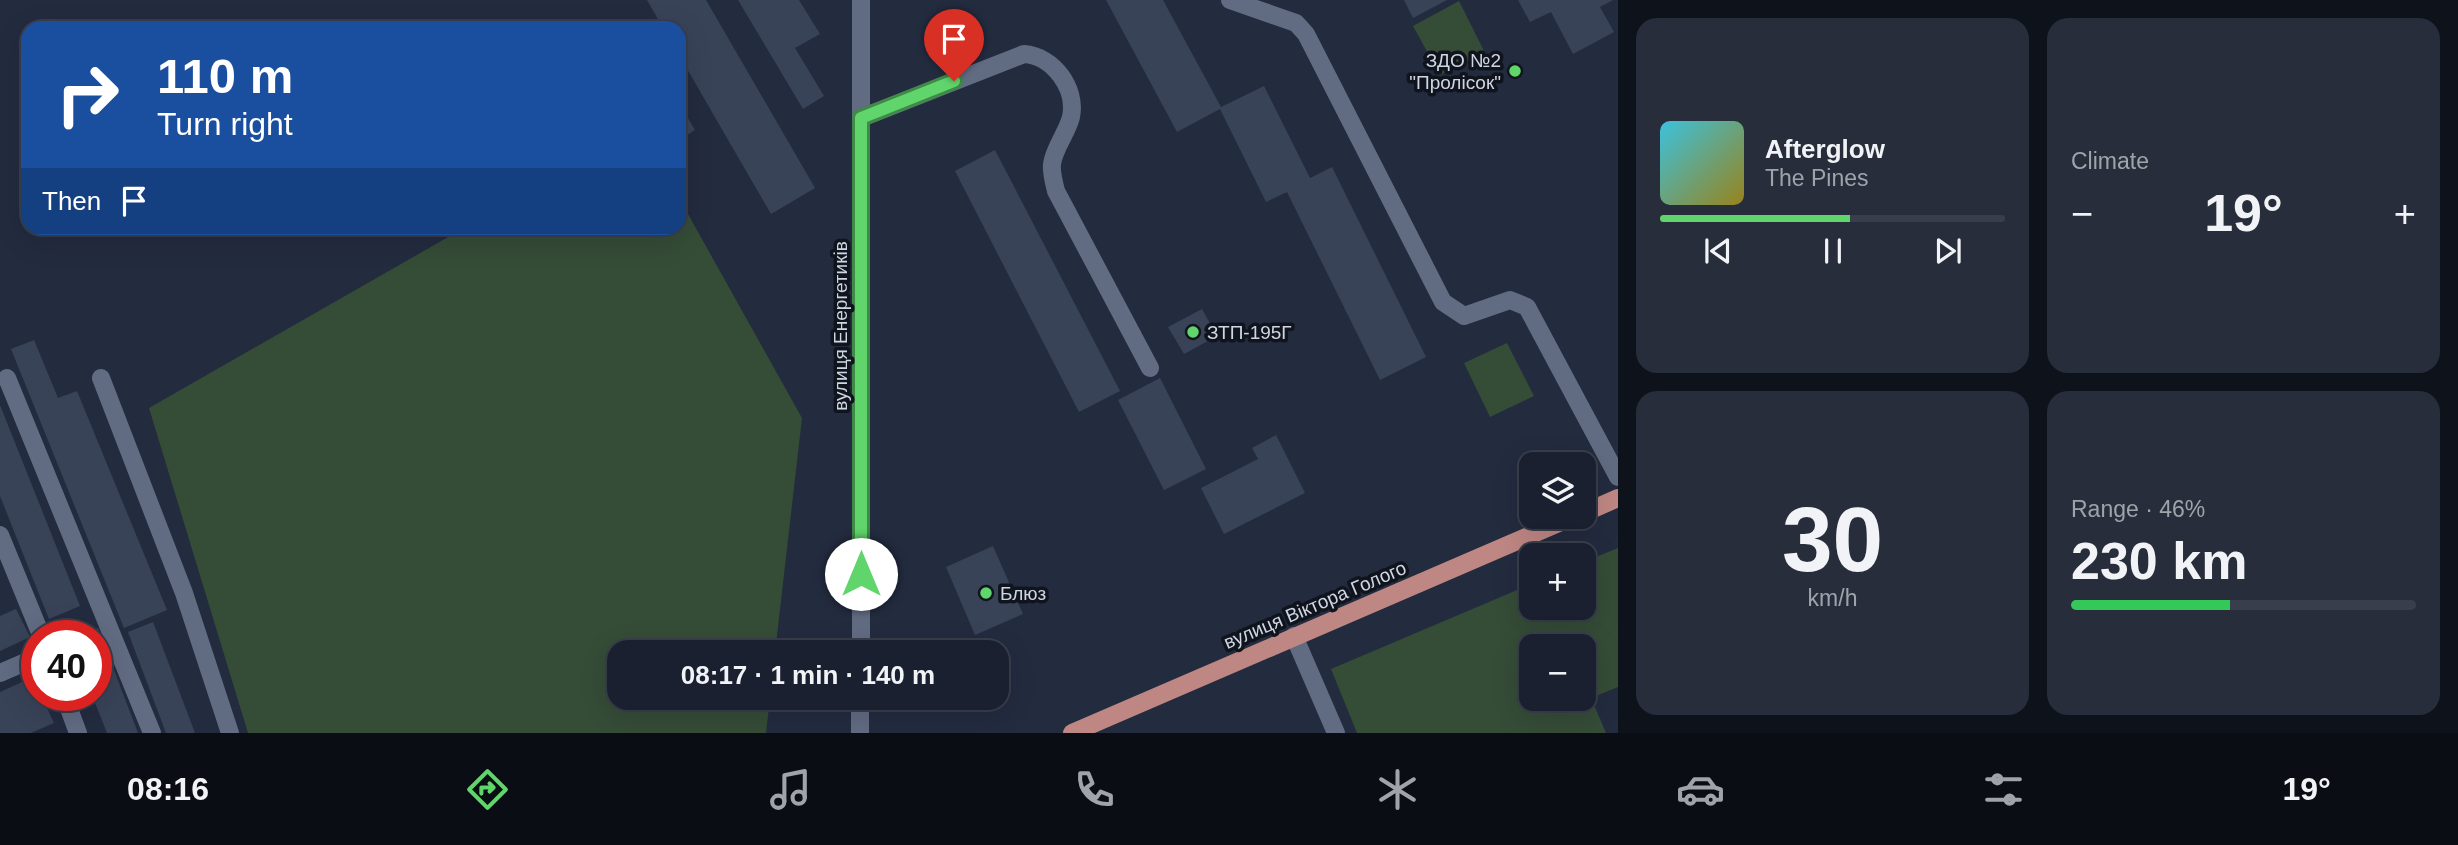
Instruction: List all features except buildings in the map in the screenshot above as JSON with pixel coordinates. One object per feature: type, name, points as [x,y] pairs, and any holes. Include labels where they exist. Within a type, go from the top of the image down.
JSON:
[{"type":"main road","points":[[1596,508],[1618,498]]},
{"type":"main road","name":"вулиця Віктора Голого","points":[[1072,733],[1545,529]]},
{"type":"street","name":"вулиця Енергетиків","points":[[860,640],[861,0]]},
{"type":"street","points":[[1230,0],[1296,23],[1306,34],[1443,302],[1452,311],[1464,316],[1510,300],[1527,307],[1618,477]]},
{"type":"street","points":[[861,118],[1024,54],[1038,55],[1051,64],[1060,74],[1071,102],[1071,116],[1052,163],[1056,191],[1150,368]]},
{"type":"street","points":[[7,378],[152,733]]},
{"type":"street","points":[[101,378],[184,593],[230,733]]},
{"type":"street","points":[[0,535],[35,620]]},
{"type":"street","points":[[1294,636],[1336,733]]},
{"type":"street","points":[[0,673],[21,664]]},
{"type":"street","points":[[860,710],[860,733]]},
{"type":"street","points":[[70,711],[78,733]]},
{"type":"green space","points":[[1459,1],[1485,53],[1440,75],[1413,26]]},
{"type":"green space","points":[[686,211],[802,418],[776,640],[607,640],[607,710],[769,710],[766,733],[248,733],[149,408],[452,235],[686,235]]},
{"type":"green space","points":[[1507,343],[1534,396],[1490,417],[1464,363]]},
{"type":"green space","points":[[1618,548],[1618,687],[1596,696],[1596,634],[1519,634],[1519,711],[1596,710],[1606,733],[1357,733],[1331,669],[1519,589],[1519,620],[1596,620],[1596,557]]},
{"type":"place","name":"ЗДО №2 \"Пролісок\"","points":[[1515,71]]},
{"type":"place","name":"ЗТП-195Г","points":[[1193,332]]},
{"type":"place","name":"Блюз","points":[[986,593]]},
{"type":"route","points":[[861,574],[861,118],[954,81]]}]
